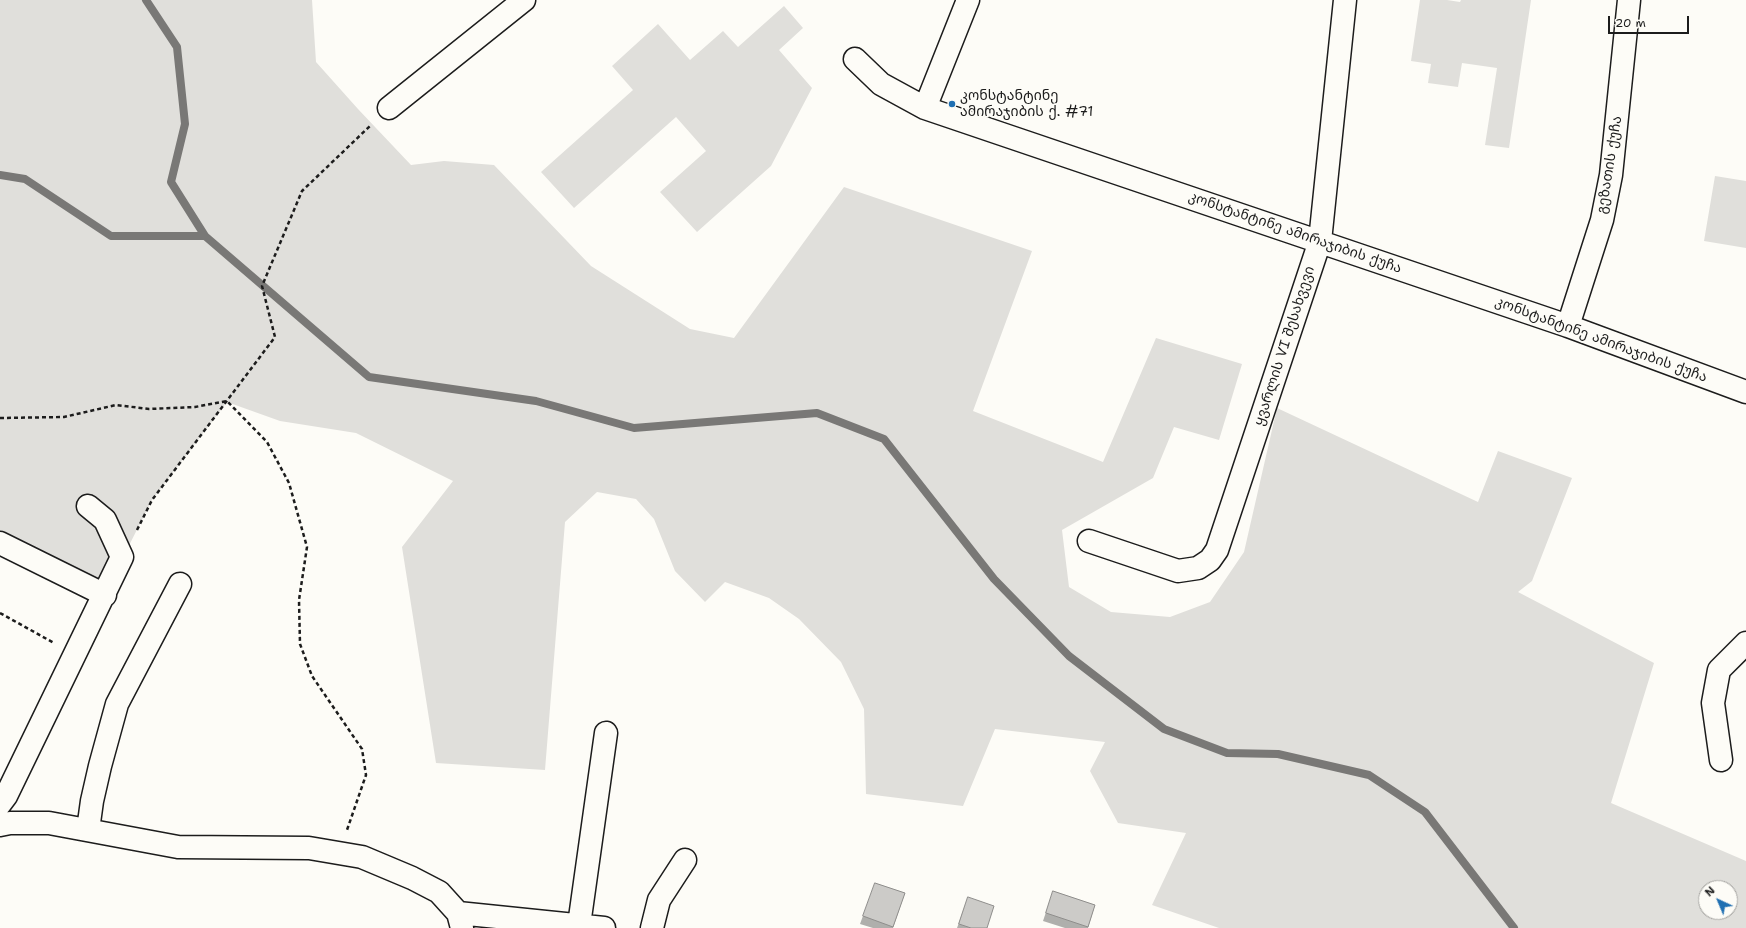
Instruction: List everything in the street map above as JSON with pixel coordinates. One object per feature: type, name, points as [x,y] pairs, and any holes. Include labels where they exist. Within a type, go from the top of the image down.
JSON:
[{"type":"street","points":[[389,108],[524,0]]},
{"type":"street","points":[[925,108],[968,0]]},
{"type":"street","name":"ყვარლის VI შესახვევი","points":[[1089,540],[1178,571],[1198,568],[1210,560],[1217,550],[1320,241],[1345,0]]},
{"type":"street","name":"გეზათის ქუჩა","points":[[1568,326],[1602,220],[1611,175],[1630,0]]},
{"type":"street","name":"კონსტანტინე ამირაჯიბის ქუჩა","points":[[855,58],[881,84],[925,108],[1568,326],[1746,392]]},
{"type":"street","points":[[0,804],[6,796],[122,557],[105,520],[88,506]]},
{"type":"street","points":[[0,543],[104,596]]},
{"type":"street","points":[[88,830],[92,801],[100,766],[117,704],[180,584]]},
{"type":"street","points":[[1720,760],[1713,703],[1719,670],[1746,643]]},
{"type":"street","points":[[579,925],[606,733]]},
{"type":"street","points":[[0,825],[10,823],[48,823],[178,847],[309,848],[340,853],[362,857],[412,878],[439,892],[460,921],[579,925],[604,928]]},
{"type":"street","points":[[652,928],[659,900],[686,860]]},
{"type":"path","points":[[122,557],[152,500],[275,337],[262,286],[302,191],[389,108]]},
{"type":"path","points":[[0,418],[64,417],[116,405],[149,409],[195,407],[227,401]]},
{"type":"path","points":[[227,401],[266,442],[289,483],[307,547],[299,600],[300,644],[312,676],[362,749],[366,775],[340,853]]},
{"type":"path","points":[[0,613],[75,654]]},
{"type":"shaded area","points":[[0,0],[312,0],[316,62],[411,165],[444,161],[494,165],[591,266],[690,329],[734,338],[844,187],[1032,251],[973,411],[1103,462],[1156,338],[1242,364],[1219,440],[1174,427],[1153,478],[1062,530],[1069,587],[1111,612],[1170,617],[1210,602],[1244,552],[1277,408],[1478,502],[1498,451],[1572,478],[1532,581],[1518,592],[1654,663],[1611,803],[1746,861],[1746,928],[1219,928],[1152,905],[1186,833],[1118,823],[1090,771],[1105,742],[995,729],[963,806],[866,794],[864,709],[841,662],[799,619],[769,598],[725,582],[705,602],[675,571],[654,519],[636,499],[597,492],[565,522],[545,770],[436,763],[402,547],[453,481],[356,433],[280,421],[227,402],[152,500],[109,585],[0,552]]},
{"type":"shaded area","points":[[1420,0],[1447,0],[1460,2],[1461,0],[1531,0],[1509,148],[1485,145],[1497,68],[1462,63],[1458,87],[1428,83],[1431,64],[1411,61]]},
{"type":"shaded area","points":[[784,6],[803,28],[779,50],[812,88],[771,166],[697,232],[660,192],[706,151],[676,117],[574,208],[541,172],[633,90],[612,66],[658,24],[690,60],[723,31],[738,47]]},
{"type":"shaded area","points":[[1715,176],[1746,181],[1746,248],[1704,241]]},
{"type":"building","points":[[875,883],[905,893],[893,927],[863,916]]},
{"type":"building","points":[[1053,891],[1095,905],[1088,927],[1046,913]]},
{"type":"building","points":[[968,897],[994,906],[987,928],[971,928],[959,924]]},
{"type":"waterway","points":[[146,0],[177,47],[185,124],[171,182],[205,236]]},
{"type":"waterway","points":[[0,175],[25,179],[111,236],[205,236],[369,377],[536,401],[634,428],[817,413],[884,439],[994,579],[1069,656],[1164,729],[1227,753],[1278,754],[1369,775],[1425,812],[1514,928]]},
{"type":"place","name":"კონსტანტინე ამირაჯიბის ქ. #71","points":[[952,104]]}]
